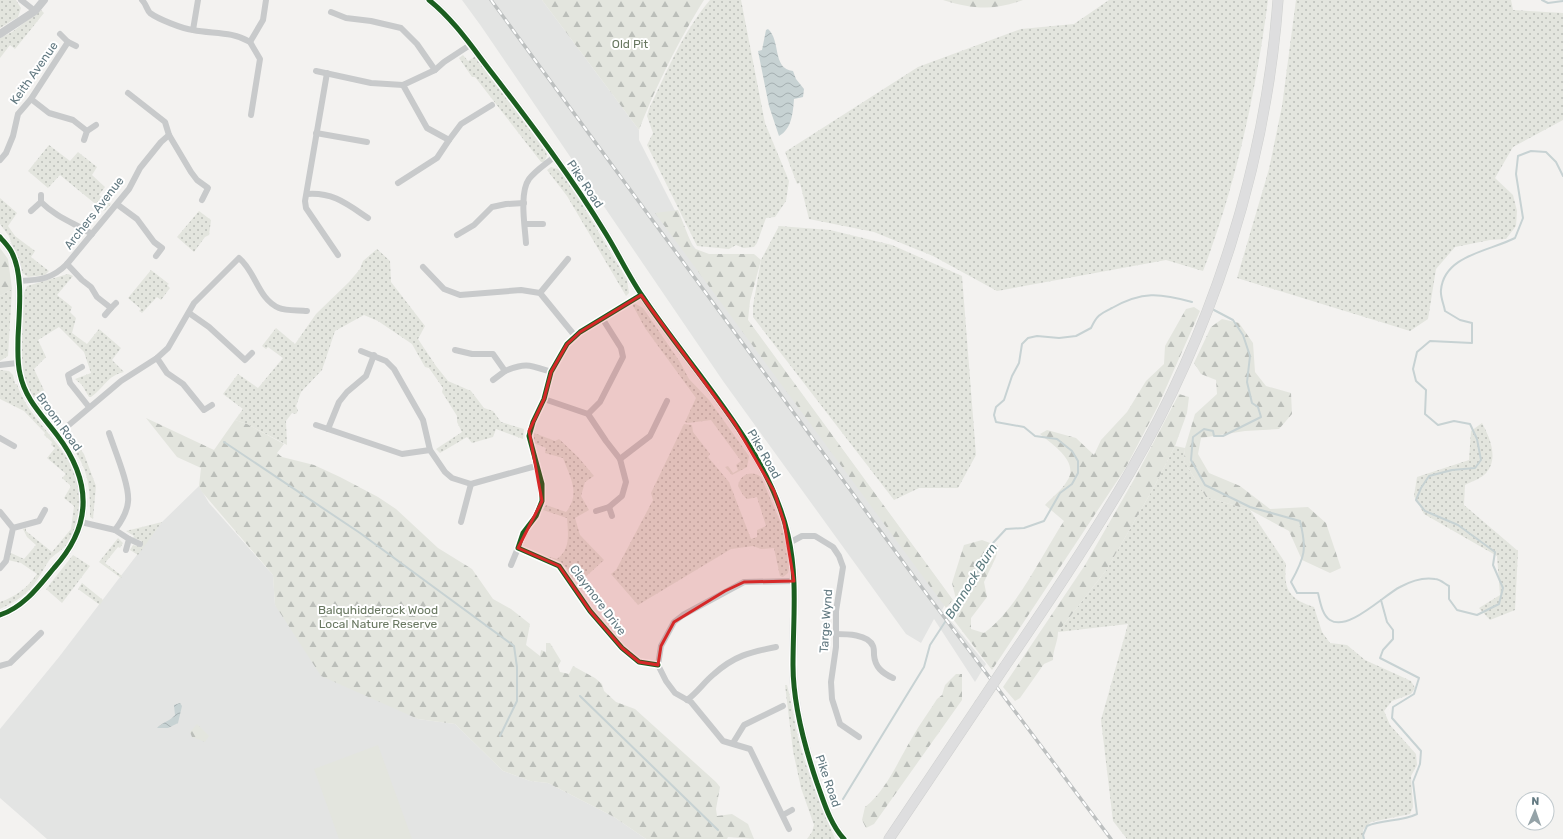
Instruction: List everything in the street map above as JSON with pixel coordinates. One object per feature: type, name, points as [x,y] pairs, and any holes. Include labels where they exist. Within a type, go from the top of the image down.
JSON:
[{"type":"main road","points":[[889,839],[1078,559],[1131,471],[1161,415],[1194,343],[1231,242],[1249,179],[1266,100],[1275,42],[1278,0]]},
{"type":"main road","points":[[884,839],[899,823]]},
{"type":"street","points":[[22,0],[35,11]]},
{"type":"street","points":[[0,34],[35,11],[44,0]]},
{"type":"street","points":[[142,0],[150,12],[193,30],[220,32],[243,38],[250,42],[260,59],[251,115]]},
{"type":"street","points":[[193,30],[198,0]]},
{"type":"street","points":[[250,42],[263,20],[266,0]]},
{"type":"street","name":"Pike Road","points":[[429,0],[455,23],[538,132],[606,233],[641,295],[680,351],[735,424],[774,491],[789,543],[794,581],[793,666],[797,712],[812,767],[824,802],[834,826],[844,839]]},
{"type":"street","points":[[331,12],[346,18],[371,21],[401,28],[417,44],[435,70]]},
{"type":"street","name":"Keith Avenue","points":[[60,34],[68,42],[76,46]]},
{"type":"street","name":"Keith Avenue","points":[[0,160],[6,153],[13,136],[18,114],[31,99],[68,42]]},
{"type":"street","points":[[316,70],[371,83],[403,85],[435,70],[470,44]]},
{"type":"street","points":[[327,73],[305,201],[306,208],[338,255]]},
{"type":"street","points":[[403,85],[428,128],[449,140]]},
{"type":"street","points":[[128,93],[165,122],[169,135],[191,172],[197,180],[208,188],[202,200]]},
{"type":"street","points":[[31,99],[49,113],[73,120],[87,131]]},
{"type":"street","points":[[398,183],[437,158],[461,124],[492,105]]},
{"type":"street","points":[[84,140],[87,131],[96,124]]},
{"type":"street","points":[[316,133],[368,142]]},
{"type":"street","points":[[359,141],[361,133]]},
{"type":"street","name":"Archers Avenue","points":[[20,281],[44,278],[56,274],[67,264],[118,204],[129,189],[140,168],[161,142],[169,135]]},
{"type":"street","points":[[526,243],[524,203],[526,187],[530,179],[554,157]]},
{"type":"street","points":[[307,194],[322,193],[341,200],[368,218]]},
{"type":"street","points":[[41,195],[41,202],[54,214],[74,223],[92,234]]},
{"type":"street","points":[[31,210],[41,202]]},
{"type":"street","points":[[457,235],[474,225],[492,207],[506,204],[524,203]]},
{"type":"street","points":[[118,204],[137,219],[154,242],[162,248],[156,256]]},
{"type":"street","points":[[525,224],[543,224]]},
{"type":"street","name":"Broom Road","points":[[0,237],[12,252],[20,281],[17,363],[24,389],[38,412],[75,462],[81,481],[84,504],[81,522],[70,549],[32,596],[0,615]]},
{"type":"street","points":[[57,436],[121,381],[157,358],[168,348],[194,303],[239,258],[247,265],[261,293],[276,306],[280,309],[307,311]]},
{"type":"street","points":[[540,294],[568,259]]},
{"type":"street","points":[[67,264],[91,287],[97,297],[111,308]]},
{"type":"street","points":[[423,267],[444,289],[460,295],[521,290],[540,294],[575,336]]},
{"type":"street","points":[[511,564],[523,533],[541,508],[542,484],[529,436],[533,422],[544,399],[551,372],[567,344],[575,336],[641,295]]},
{"type":"street","points":[[105,315],[116,303]]},
{"type":"street","points":[[189,313],[209,327],[243,362],[252,353]]},
{"type":"street","points":[[588,414],[600,402],[623,357],[621,348],[602,318]]},
{"type":"street","points":[[456,350],[472,354],[493,354],[505,371]]},
{"type":"street","points":[[361,351],[386,361],[394,369],[423,420],[430,450],[445,472],[452,478],[472,484],[536,466]]},
{"type":"street","points":[[328,429],[339,402],[347,392],[366,376],[374,355]]},
{"type":"street","points":[[157,358],[167,373],[182,384],[204,410],[212,405]]},
{"type":"street","points":[[0,365],[17,363]]},
{"type":"street","points":[[493,380],[505,371],[519,365],[527,364],[551,372]]},
{"type":"street","points":[[82,367],[68,375],[70,383],[89,407]]},
{"type":"street","points":[[544,399],[588,414],[620,459],[626,482],[622,496],[609,507],[596,511]]},
{"type":"street","points":[[620,459],[650,436],[667,401]]},
{"type":"street","points":[[316,425],[402,454],[430,450]]},
{"type":"street","points":[[109,433],[128,491],[128,502],[125,516],[115,530]]},
{"type":"street","points":[[0,438],[14,446]]},
{"type":"street","points":[[461,522],[472,484]]},
{"type":"street","points":[[609,507],[612,516]]},
{"type":"street","points":[[13,528],[39,521],[45,510]]},
{"type":"street","points":[[0,512],[13,528]]},
{"type":"street","points":[[81,522],[115,530],[140,544]]},
{"type":"street","points":[[0,568],[6,561],[13,528]]},
{"type":"street","name":"Targe Wynd","points":[[789,543],[802,536],[815,536],[833,547],[839,556],[843,567],[836,611],[836,647],[831,682],[832,699],[840,724],[859,737]]},
{"type":"street","points":[[126,550],[129,539]]},
{"type":"street","name":"Claymore Drive","points":[[518,548],[559,566],[590,611],[622,648],[639,662],[658,665]]},
{"type":"street","points":[[789,830],[750,749],[723,741],[691,702],[675,693],[666,681],[658,665],[661,646],[667,632],[674,622],[683,615],[744,582],[794,581]]},
{"type":"street","points":[[0,666],[10,663],[41,632]]},
{"type":"street","points":[[835,634],[848,634],[867,639],[873,646],[877,666],[883,673],[893,678]]},
{"type":"street","points":[[688,700],[697,693],[713,674],[737,657],[748,652],[776,647]]},
{"type":"street","points":[[733,743],[744,725],[783,706]]},
{"type":"street","points":[[783,815],[792,810]]},
{"type":"highlighted area","points":[[641,295],[735,424],[774,491],[784,522],[794,581],[744,582],[725,591],[674,622],[661,646],[658,665],[639,662],[622,648],[590,611],[559,566],[518,548],[542,501],[529,431],[544,399],[551,372],[567,344],[580,332]]},
{"type":"shaded area","points":[[462,0],[542,0],[639,130],[639,140],[692,244],[946,591],[949,597],[942,610],[986,664],[975,682],[934,619],[921,643],[906,634],[723,381]]},
{"type":"shaded area","points":[[199,486],[209,503],[273,575],[275,605],[418,719],[455,724],[503,771],[530,781],[548,783],[614,817],[646,839],[47,839],[0,798],[0,729],[59,657],[162,522]]},
{"type":"green space","points":[[0,0],[16,0],[21,8],[18,17],[0,28]]},
{"type":"green space","name":"Old Pit","points":[[542,0],[704,0],[668,64],[639,130]]},
{"type":"green space","points":[[710,0],[741,0],[765,123],[789,181],[786,201],[775,217],[766,218],[757,243],[754,247],[743,248],[736,245],[729,249],[697,246],[647,145],[653,133],[647,116],[649,109],[669,66],[684,39],[700,12]]},
{"type":"green space","points":[[943,0],[1023,0],[1002,6],[983,8]]},
{"type":"green space","points":[[1109,0],[1268,0],[1251,104],[1235,172],[1215,238],[1203,271],[1166,260],[997,291],[933,256],[874,232],[809,219],[800,183],[797,184],[785,152],[918,67],[1021,29],[1074,24]]},
{"type":"green space","points":[[1296,0],[1511,0],[1513,10],[1563,13],[1563,120],[1513,147],[1495,178],[1513,195],[1517,211],[1516,226],[1506,239],[1490,240],[1455,247],[1436,269],[1428,319],[1410,331],[1237,278],[1269,169],[1282,106]]},
{"type":"green space","points":[[41,10],[44,13],[15,49],[10,45],[0,58],[0,38],[12,32]]},
{"type":"green space","points":[[463,55],[468,61],[476,56],[546,152],[547,156],[544,162],[541,162],[475,77],[472,77],[459,58]]},
{"type":"green space","points":[[49,145],[70,161],[78,152],[97,167],[92,175],[105,187],[99,195],[111,204],[104,211],[60,175],[48,188],[28,171]]},
{"type":"green space","points":[[551,167],[558,169],[561,172],[582,204],[627,280],[629,293],[626,296],[567,196],[547,170]]},
{"type":"green space","points":[[0,198],[17,213],[8,226],[15,236],[35,251],[31,257],[49,271],[45,275],[28,277],[21,272],[9,236],[0,224]]},
{"type":"green space","points":[[678,210],[693,248],[709,254],[754,254],[761,260],[750,301],[748,320],[953,600],[946,608],[655,213]]},
{"type":"green space","points":[[199,211],[211,220],[209,235],[205,237],[194,252],[177,237]]},
{"type":"green space","points":[[779,226],[830,230],[892,245],[962,276],[976,455],[958,488],[919,488],[894,500],[753,317],[753,306],[761,260]]},
{"type":"green space","points":[[0,248],[8,259],[12,289],[0,296]]},
{"type":"green space","points":[[377,249],[390,261],[391,282],[425,326],[418,339],[436,366],[448,381],[471,391],[484,408],[493,411],[501,422],[524,429],[523,439],[496,429],[493,437],[472,443],[467,437],[440,453],[436,449],[462,432],[457,422],[457,416],[442,392],[443,388],[429,368],[425,367],[412,344],[378,321],[364,315],[335,331],[322,370],[301,392],[296,406],[298,411],[296,414],[292,413],[286,421],[287,445],[247,424],[235,420],[243,409],[223,394],[238,374],[258,388],[283,358],[268,347],[266,349],[262,346],[276,328],[295,344],[316,314],[349,282],[360,269],[363,261]]},
{"type":"green space","points":[[151,270],[169,284],[167,285],[170,288],[161,300],[157,297],[142,313],[139,311],[141,309],[128,298]]},
{"type":"green space","points":[[68,274],[73,276],[57,295],[72,307],[70,312],[76,318],[72,333],[87,344],[99,329],[121,348],[112,360],[124,372],[114,376],[91,397],[89,397],[82,385],[75,379],[91,373],[84,352],[59,327],[38,340],[46,357],[34,369],[51,405],[63,420],[55,422],[33,397],[26,382],[23,370],[21,345],[24,293],[27,286]]},
{"type":"green space","points":[[12,289],[8,356],[0,361],[0,296]]},
{"type":"green space","points":[[634,303],[643,308],[680,362],[689,379],[709,400],[749,456],[747,467],[732,475],[725,467],[728,466],[733,473],[738,470],[736,465],[741,461],[711,420],[688,423],[685,422],[696,398],[645,328],[632,304]]},
{"type":"green space","points":[[1194,307],[1200,311],[1158,406],[1125,469],[992,670],[953,619],[956,599],[952,583],[964,545],[982,540],[998,546],[996,557],[984,582],[987,597],[971,618],[971,629],[984,633],[996,623],[1018,596],[1064,521],[1045,505],[1067,481],[1070,474],[1070,467],[1063,454],[1040,434],[1047,430],[1076,438],[1094,455],[1101,440],[1127,412],[1146,381],[1164,364],[1165,346],[1186,309]]},
{"type":"green space","points":[[1222,319],[1239,323],[1253,343],[1255,372],[1266,386],[1291,393],[1292,414],[1279,429],[1245,431],[1201,438],[1198,454],[1209,473],[1240,486],[1270,509],[1308,507],[1326,523],[1341,568],[1330,573],[1302,560],[1289,531],[1250,510],[1206,497],[1184,461],[1185,448],[1195,414],[1217,394],[1216,380],[1201,374],[1194,363],[1211,327]]},
{"type":"green space","points":[[0,370],[9,371],[13,375],[15,384],[17,384],[25,401],[67,459],[75,474],[79,493],[78,514],[73,533],[68,543],[50,559],[30,589],[16,600],[0,609],[0,602],[21,591],[37,574],[21,563],[8,560],[10,551],[11,553],[24,559],[36,545],[27,537],[23,529],[26,528],[26,531],[52,552],[71,529],[74,506],[64,498],[71,486],[62,478],[66,474],[47,458],[55,448],[51,445],[52,442],[44,435],[45,433],[24,411],[0,399]]},
{"type":"green space","points":[[1179,394],[1189,397],[1187,413],[1175,446],[1154,487],[1107,569],[1058,632],[1053,660],[1044,664],[1020,698],[1015,701],[1003,687],[1085,565],[1136,476]]},
{"type":"green space","name":"Balquhidderock Wood Local Nature Reserve","points":[[146,418],[214,450],[235,420],[247,424],[284,444],[277,453],[282,457],[314,465],[378,497],[396,509],[438,548],[472,569],[493,599],[511,609],[530,624],[526,645],[540,656],[541,650],[546,652],[546,643],[550,643],[561,661],[558,666],[560,672],[569,674],[573,666],[595,678],[602,684],[604,691],[616,702],[635,709],[716,782],[720,787],[716,809],[717,816],[732,814],[748,824],[754,839],[728,837],[727,839],[646,839],[614,817],[548,783],[530,781],[503,771],[455,724],[418,719],[321,676],[275,605],[273,575],[202,492],[199,486],[201,468],[177,457]]},
{"type":"green space","points":[[1482,423],[1488,435],[1492,449],[1492,463],[1484,475],[1465,485],[1464,505],[1518,551],[1515,610],[1490,620],[1479,608],[1500,595],[1497,556],[1424,514],[1414,496],[1417,477],[1469,460],[1471,431]]},
{"type":"green space","points":[[684,424],[692,425],[693,432],[710,454],[708,457],[729,482],[751,539],[757,537],[757,530],[766,526],[757,497],[747,499],[738,486],[741,479],[747,474],[754,474],[761,477],[782,526],[789,568],[788,573],[783,577],[780,576],[774,548],[761,549],[753,546],[731,549],[638,605],[611,574],[616,570],[653,500],[651,493]]},
{"type":"green space","points":[[534,433],[555,441],[559,439],[578,457],[594,476],[585,482],[581,496],[589,510],[575,518],[580,535],[604,560],[581,581],[577,577],[572,579],[566,567],[539,554],[557,559],[567,546],[567,518],[543,510],[546,505],[566,512],[573,499],[573,485],[563,458],[545,453],[546,448],[534,443]]},
{"type":"green space","points":[[70,435],[84,454],[96,486],[93,519],[90,517],[90,496],[87,477],[81,461],[72,446]]},
{"type":"green space","points":[[1175,446],[1185,448],[1184,461],[1206,497],[1250,510],[1286,564],[1286,581],[1290,592],[1299,601],[1314,607],[1322,632],[1330,643],[1347,645],[1365,660],[1411,681],[1415,688],[1411,694],[1392,701],[1384,711],[1390,725],[1416,754],[1417,765],[1411,776],[1413,807],[1410,814],[1371,822],[1363,830],[1363,839],[1127,839],[1113,821],[1101,720],[1128,624],[1058,632],[1107,569],[1154,487]]},
{"type":"green space","points":[[162,522],[138,555],[130,550],[133,545],[141,547],[142,541],[133,538],[134,536],[126,531]]},
{"type":"green space","points":[[118,538],[123,543],[105,563],[122,576],[121,578],[99,562]]},
{"type":"green space","points":[[73,555],[90,566],[62,603],[46,589]]},
{"type":"green space","points":[[82,583],[103,600],[100,605],[78,589]]},
{"type":"green space","points":[[956,674],[962,674],[962,700],[874,824],[866,828],[862,820],[865,807],[879,793],[918,728],[937,699],[942,695],[945,685]]},
{"type":"green space","points":[[785,685],[787,685],[800,744],[806,763],[817,796],[835,839],[807,839],[812,832],[814,825],[801,788],[793,751]]},
{"type":"green space","points":[[197,724],[209,736],[205,742],[192,737],[190,732]]},
{"type":"green space","points":[[378,745],[412,839],[339,839],[314,769]]},
{"type":"water","points":[[768,29],[772,34],[779,60],[782,65],[786,69],[793,71],[796,79],[804,89],[803,97],[794,99],[789,125],[787,129],[779,136],[769,106],[758,51],[762,50],[766,30]]},
{"type":"water","points":[[180,703],[182,706],[178,723],[168,728],[157,728],[175,715],[174,705]]},
{"type":"waterway","name":"Bannock Burn","points":[[1542,0],[1548,3],[1563,1]]},
{"type":"waterway","name":"Bannock Burn","points":[[1214,310],[1233,320],[1243,335],[1250,356],[1247,382],[1252,403],[1258,407],[1261,417],[1223,436],[1214,436],[1213,431],[1204,429],[1193,437],[1191,460],[1205,485],[1250,507],[1300,521],[1304,539],[1303,553],[1302,559],[1291,582],[1297,593],[1318,593],[1322,608],[1327,618],[1338,622],[1356,617],[1393,591],[1408,583],[1422,579],[1437,579],[1449,586],[1449,599],[1457,610],[1477,615],[1499,604],[1503,588],[1493,565],[1495,552],[1458,525],[1425,511],[1416,500],[1421,488],[1429,476],[1452,470],[1475,468],[1481,460],[1477,439],[1470,424],[1454,421],[1438,425],[1425,414],[1426,390],[1416,381],[1413,369],[1417,352],[1430,341],[1472,343],[1472,323],[1460,320],[1445,311],[1441,290],[1444,278],[1450,269],[1459,262],[1481,251],[1515,238],[1523,218],[1516,174],[1518,156],[1531,151],[1546,152],[1556,162],[1563,176]]},
{"type":"waterway","name":"Bannock Burn","points":[[843,799],[924,667],[930,645],[979,570],[993,543],[1006,529],[1024,528],[1044,521],[1060,493],[1072,484],[1078,473],[1078,461],[1072,451],[1057,439],[1035,436],[1024,427],[996,422],[994,415],[996,407],[1004,400],[1012,376],[1019,363],[1022,344],[1028,338],[1037,336],[1059,338],[1076,336],[1091,328],[1099,315],[1123,302],[1142,296],[1161,295],[1192,302]]},
{"type":"waterway","points":[[224,442],[360,533],[514,646],[517,667],[517,701],[500,736]]},
{"type":"waterway","points":[[1364,839],[1363,835],[1367,826],[1379,822],[1411,817],[1417,814],[1413,782],[1420,764],[1421,751],[1392,718],[1393,707],[1414,694],[1419,678],[1380,658],[1383,650],[1393,639],[1393,630],[1387,622],[1381,600]]},
{"type":"waterway","points":[[580,696],[718,830]]},
{"type":"railway","points":[[491,0],[920,585],[1111,839]]},
{"type":"cycle path","points":[[429,0],[447,16],[462,34],[551,152],[593,213],[638,289],[662,325],[726,411],[764,471],[778,503],[788,535],[791,551],[794,583],[793,680],[800,725],[812,769],[825,805],[831,820],[844,839]]},
{"type":"cycle path","points":[[0,237],[11,251],[18,271],[20,293],[18,360],[22,383],[30,399],[69,452],[77,469],[82,486],[83,503],[81,519],[76,536],[67,552],[43,582],[24,601],[0,615]]},
{"type":"cycle path","points":[[641,295],[580,332],[567,344],[551,372],[544,399],[533,422],[529,436],[542,484],[542,501],[536,516],[523,533],[518,548],[559,566],[590,611],[622,648],[639,662],[658,665]]}]
